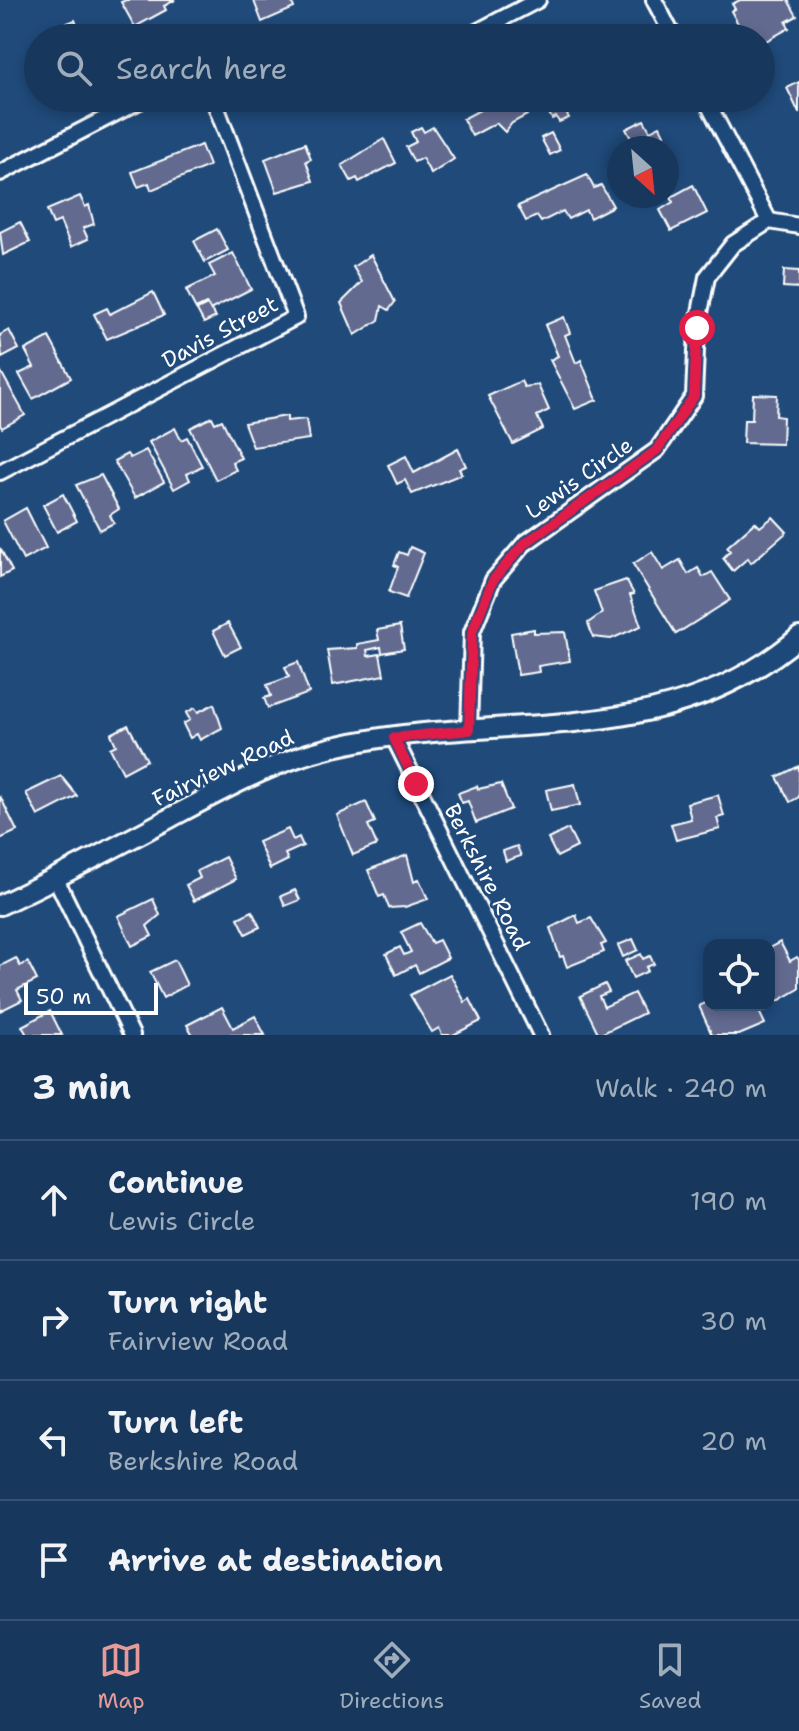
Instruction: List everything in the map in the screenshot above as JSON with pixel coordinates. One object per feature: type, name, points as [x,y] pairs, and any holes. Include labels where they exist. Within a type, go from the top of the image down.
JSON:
[{"type":"street","points":[[492,24],[538,0]]},
{"type":"street","points":[[654,0],[667,24]]},
{"type":"street","points":[[0,173],[118,112]]},
{"type":"street","name":"Davis Street","points":[[0,472],[296,317],[218,112]]},
{"type":"street","points":[[712,112],[769,221],[799,226]]},
{"type":"street","name":"Lewis Circle","points":[[469,730],[472,632],[493,580],[524,544],[657,450],[694,396],[697,328],[707,277],[733,244],[769,221]]},
{"type":"street","name":"Fairview Road","points":[[0,905],[56,879],[220,792],[298,759],[394,738],[617,719],[672,707],[739,679],[799,637]]},
{"type":"street","name":"Berkshire Road","points":[[394,738],[541,1035]]},
{"type":"street","points":[[56,879],[132,1035]]},
{"type":"building","points":[[175,0],[164,6],[166,10],[140,24],[133,24],[121,2]]},
{"type":"building","points":[[291,0],[294,8],[262,22],[254,1]]},
{"type":"building","points":[[740,0],[788,0],[797,16],[786,22],[789,28],[775,36],[775,24],[738,24],[731,11],[735,9],[732,4]]},
{"type":"building","points":[[799,82],[799,113],[787,88]]},
{"type":"building","points":[[476,112],[526,112],[527,115],[512,123],[505,132],[496,123],[472,136],[463,119]]},
{"type":"building","points":[[548,112],[566,112],[569,118],[559,122],[556,117],[552,119]]},
{"type":"building","points":[[644,120],[650,131],[660,126],[665,136],[630,136],[626,129]]},
{"type":"building","points":[[421,127],[424,132],[433,127],[454,159],[431,174],[422,158],[414,162],[406,147],[416,142],[411,132]]},
{"type":"building","points":[[551,133],[560,150],[550,155],[541,138]]},
{"type":"building","points":[[384,139],[396,163],[359,182],[357,178],[351,181],[342,165]]},
{"type":"building","points":[[305,143],[311,159],[306,161],[313,181],[277,192],[265,159]]},
{"type":"building","points":[[201,145],[209,166],[151,190],[149,183],[138,187],[132,172]]},
{"type":"building","points":[[587,175],[594,188],[601,185],[609,208],[590,218],[586,210],[568,219],[563,211],[541,222],[537,216],[526,221],[518,206]]},
{"type":"building","points":[[693,185],[707,213],[671,231],[660,210],[679,208],[679,193]]},
{"type":"building","points":[[80,196],[85,207],[89,205],[94,224],[83,228],[88,239],[71,247],[60,221],[53,224],[47,210]]},
{"type":"building","points":[[20,222],[30,242],[3,255],[0,232]]},
{"type":"building","points":[[217,229],[228,250],[205,262],[194,241]]},
{"type":"building","points":[[233,253],[251,289],[210,310],[206,304],[196,309],[186,290],[215,276],[209,265]]},
{"type":"building","points":[[371,255],[395,302],[389,310],[382,306],[379,320],[355,335],[341,303],[362,282],[353,267]]},
{"type":"building","points":[[784,270],[799,271],[799,288],[783,287]]},
{"type":"building","points":[[153,292],[164,315],[107,339],[94,314],[107,308],[110,314]]},
{"type":"building","points":[[207,305],[216,317],[204,323],[197,310]]},
{"type":"building","points":[[564,317],[570,333],[565,335],[576,363],[581,360],[597,400],[575,409],[550,360],[558,356],[545,325]]},
{"type":"building","points":[[9,330],[19,349],[2,358],[0,335]]},
{"type":"building","points":[[49,337],[71,378],[33,399],[19,374],[34,367],[25,350]]},
{"type":"building","points":[[0,370],[25,415],[2,428],[0,425]]},
{"type":"building","points":[[521,381],[524,387],[538,385],[549,410],[537,416],[543,429],[513,444],[488,396]]},
{"type":"building","points":[[753,394],[777,395],[776,416],[783,417],[782,444],[743,443],[744,420],[752,420]]},
{"type":"building","points":[[287,416],[287,421],[306,419],[309,439],[253,447],[244,423]]},
{"type":"building","points":[[212,417],[215,423],[222,420],[241,458],[232,462],[236,470],[216,480],[190,428]]},
{"type":"building","points":[[175,428],[181,440],[187,437],[202,466],[187,474],[190,480],[174,489],[149,442]]},
{"type":"building","points":[[458,449],[466,466],[459,469],[462,474],[412,494],[405,480],[397,484],[388,465],[406,456],[414,473]]},
{"type":"building","points":[[146,450],[164,482],[135,498],[114,461]]},
{"type":"building","points":[[101,475],[119,509],[110,515],[114,523],[100,530],[76,485]]},
{"type":"building","points":[[63,494],[77,521],[57,532],[43,505]]},
{"type":"building","points":[[26,508],[46,548],[23,560],[3,521]]},
{"type":"building","points":[[773,517],[787,532],[751,563],[748,558],[733,571],[723,558],[730,551],[727,547],[755,522],[760,527]]},
{"type":"building","points":[[410,547],[424,553],[406,598],[389,592],[398,567],[394,565],[399,552],[407,555]]},
{"type":"building","points":[[0,548],[12,571],[0,577]]},
{"type":"building","points":[[652,552],[663,570],[680,560],[688,574],[698,568],[703,577],[712,572],[730,600],[676,634],[633,564]]},
{"type":"building","points":[[626,580],[634,594],[630,595],[641,626],[611,639],[593,637],[588,623],[602,613],[594,591]]},
{"type":"building","points":[[228,623],[241,647],[225,655],[213,631]]},
{"type":"building","points":[[400,626],[404,649],[382,653],[381,647],[367,650],[368,656],[380,654],[384,675],[333,685],[327,650],[357,648],[357,644],[379,640],[377,630]]},
{"type":"building","points":[[534,629],[534,633],[565,632],[570,661],[538,666],[539,672],[518,675],[511,633]]},
{"type":"building","points":[[298,662],[309,693],[268,708],[264,698],[271,696],[267,685],[289,677],[285,667]]},
{"type":"building","points":[[214,704],[222,728],[200,740],[197,734],[190,738],[183,724],[190,720],[186,713],[195,708],[198,712]]},
{"type":"building","points":[[128,725],[147,760],[123,773],[110,748],[116,745],[111,734]]},
{"type":"building","points":[[799,766],[799,797],[790,802],[777,777]]},
{"type":"building","points":[[61,776],[77,796],[38,816],[26,793]]},
{"type":"building","points":[[501,784],[511,809],[476,823],[468,801],[462,803],[458,793],[477,786],[478,789]]},
{"type":"building","points":[[575,784],[580,805],[551,811],[546,790]]},
{"type":"building","points":[[718,795],[724,816],[717,818],[720,829],[676,840],[671,824],[691,819],[687,803]]},
{"type":"building","points":[[0,796],[17,831],[0,839]]},
{"type":"building","points":[[366,802],[375,822],[368,825],[377,845],[353,855],[337,815]]},
{"type":"building","points":[[288,829],[293,840],[299,837],[303,846],[285,854],[288,860],[270,869],[258,842]]},
{"type":"building","points":[[568,829],[577,847],[557,857],[548,839]]},
{"type":"building","points":[[517,846],[521,856],[506,861],[503,851]]},
{"type":"building","points":[[407,855],[414,882],[419,879],[428,899],[405,907],[389,908],[384,895],[379,897],[368,870]]},
{"type":"building","points":[[225,857],[236,879],[194,901],[186,885],[200,878],[197,871]]},
{"type":"building","points":[[295,890],[300,900],[285,906],[281,896]]},
{"type":"building","points":[[153,899],[160,915],[147,926],[152,936],[132,946],[118,916]]},
{"type":"building","points":[[252,911],[260,927],[246,934],[238,918]]},
{"type":"building","points":[[576,915],[579,923],[591,918],[606,943],[601,945],[604,952],[567,967],[563,956],[560,957],[550,928]]},
{"type":"building","points":[[420,923],[432,943],[439,940],[448,958],[419,973],[415,965],[396,975],[386,954],[400,947],[404,955],[411,952],[401,932]]},
{"type":"building","points":[[633,939],[638,950],[623,957],[618,945]]},
{"type":"building","points":[[780,942],[790,961],[797,957],[799,960],[799,989],[778,1001],[775,995],[775,945]]},
{"type":"building","points":[[641,954],[643,959],[650,956],[654,964],[646,967],[648,971],[633,978],[625,961]]},
{"type":"building","points":[[16,958],[20,966],[28,962],[37,980],[17,990],[22,1000],[0,1011],[0,966]]},
{"type":"building","points":[[175,960],[187,985],[163,998],[150,972]]},
{"type":"building","points":[[450,974],[465,1002],[470,999],[481,1021],[453,1035],[442,1035],[439,1028],[432,1032],[410,995]]},
{"type":"building","points":[[605,984],[609,992],[599,996],[604,1007],[634,993],[644,1013],[599,1035],[580,996]]},
{"type":"building","points":[[703,1004],[703,1011],[759,1011],[765,1024],[739,1035],[712,1035],[699,1006]]},
{"type":"building","points":[[222,1007],[233,1028],[255,1016],[265,1035],[193,1035],[187,1025]]},
{"type":"building","points":[[50,1011],[62,1035],[27,1035],[22,1026]]},
{"type":"route","points":[[416,784],[394,738],[469,730],[472,632],[493,580],[524,544],[657,450],[694,396],[697,328]]}]
